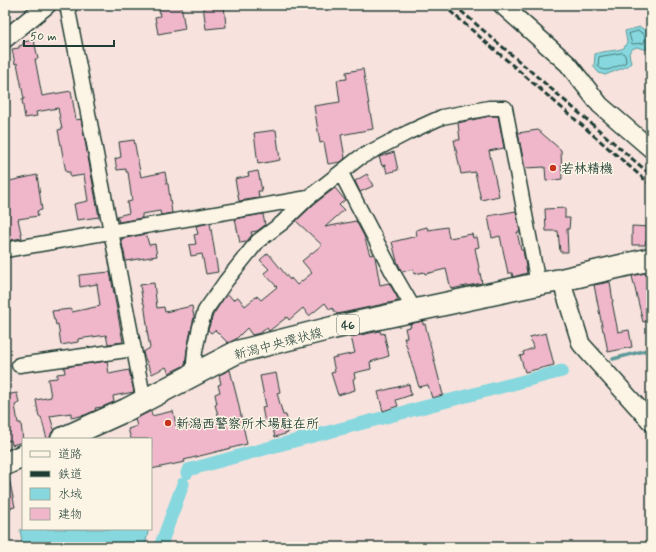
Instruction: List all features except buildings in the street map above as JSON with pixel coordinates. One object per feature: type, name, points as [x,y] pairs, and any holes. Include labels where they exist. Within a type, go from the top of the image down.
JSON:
[{"type":"main road","name":"新潟中央環状線","points":[[64,438],[144,401],[237,352],[332,328],[561,280],[651,259]]},
{"type":"main road","points":[[5,464],[22,456]]},
{"type":"street","points":[[5,39],[47,5]]},
{"type":"street","points":[[67,5],[144,401]]},
{"type":"street","points":[[502,5],[568,64],[600,105],[651,149]]},
{"type":"street","points":[[193,376],[195,351],[205,310],[258,241],[282,223],[308,198],[359,158],[442,117],[489,108],[505,108],[538,284]]},
{"type":"street","points":[[341,173],[415,311]]},
{"type":"street","points":[[5,250],[308,198]]},
{"type":"street","points":[[561,280],[581,344],[651,422]]},
{"type":"street","points":[[19,365],[134,349]]},
{"type":"water","points":[[640,27],[647,31],[649,38],[647,49],[637,47],[632,49],[629,53],[631,63],[628,66],[605,75],[599,73],[594,67],[595,54],[624,48],[627,42],[625,31]]},
{"type":"water","points":[[20,530],[148,530],[148,532],[145,547],[23,547]]},
{"type":"waterway","points":[[613,359],[651,349]]},
{"type":"waterway","points":[[187,473],[188,470],[275,446],[562,371]]},
{"type":"waterway","points":[[160,547],[183,484]]},
{"type":"railway","points":[[443,5],[651,185]]},
{"type":"railway","points":[[454,5],[651,175]]},
{"type":"place","name":"若林精機","points":[[553,168]]},
{"type":"place","name":"新潟西警察所木場駐在所","points":[[168,423]]}]
